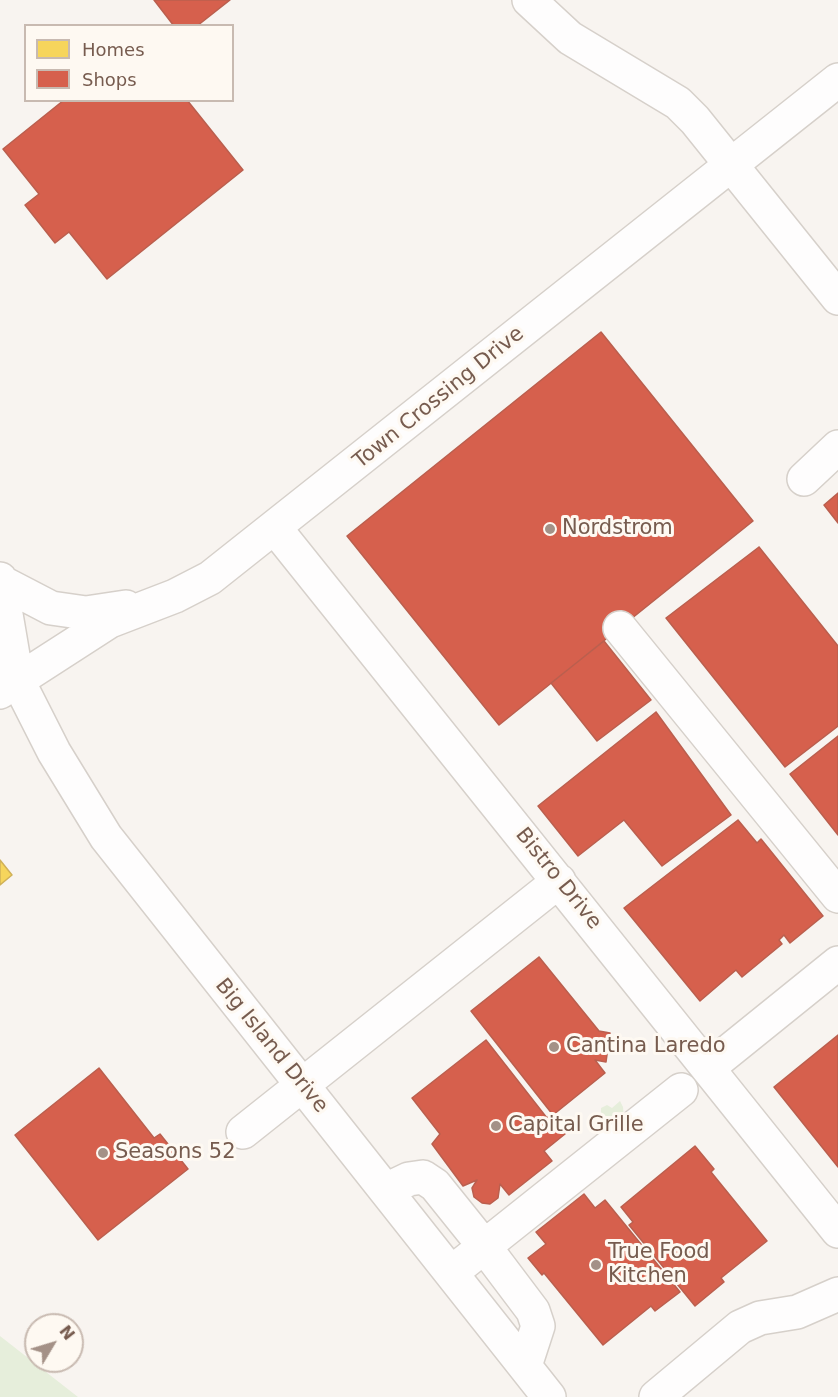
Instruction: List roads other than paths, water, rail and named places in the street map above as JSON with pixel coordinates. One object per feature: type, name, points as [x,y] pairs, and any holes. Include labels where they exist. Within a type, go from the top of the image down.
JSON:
[{"type":"street","points":[[529,0],[570,38],[678,103],[696,120],[838,298]]},
{"type":"street","name":"Town Crossing Drive","points":[[6,677],[110,621],[146,605],[175,596],[210,578],[838,80]]},
{"type":"street","points":[[804,479],[838,447]]},
{"type":"street","name":"Bistro Drive","points":[[275,528],[838,1232]]},
{"type":"street","points":[[1,580],[51,608],[86,613],[146,605]]},
{"type":"street","name":"Big Island Drive","points":[[1,580],[6,677],[106,837],[173,925],[303,1085],[549,1397]]},
{"type":"street","points":[[621,627],[838,896]]},
{"type":"street","points":[[243,1132],[559,881]]},
{"type":"street","points":[[708,1068],[838,963]]},
{"type":"street","points":[[451,1273],[681,1090]]},
{"type":"street","points":[[386,1190],[410,1179],[423,1177],[435,1185],[484,1246],[533,1311],[538,1326],[525,1366]]},
{"type":"street","points":[[656,1397],[740,1327],[760,1318],[797,1312],[838,1294]]},
{"type":"place","name":"Nordstrom","points":[[550,529]]},
{"type":"place","name":"Cantina Laredo","points":[[554,1047]]},
{"type":"place","name":"Capital Grille","points":[[496,1126]]},
{"type":"place","name":"Seasons 52","points":[[103,1153]]},
{"type":"place","name":"True Food Kitchen","points":[[596,1265]]}]
